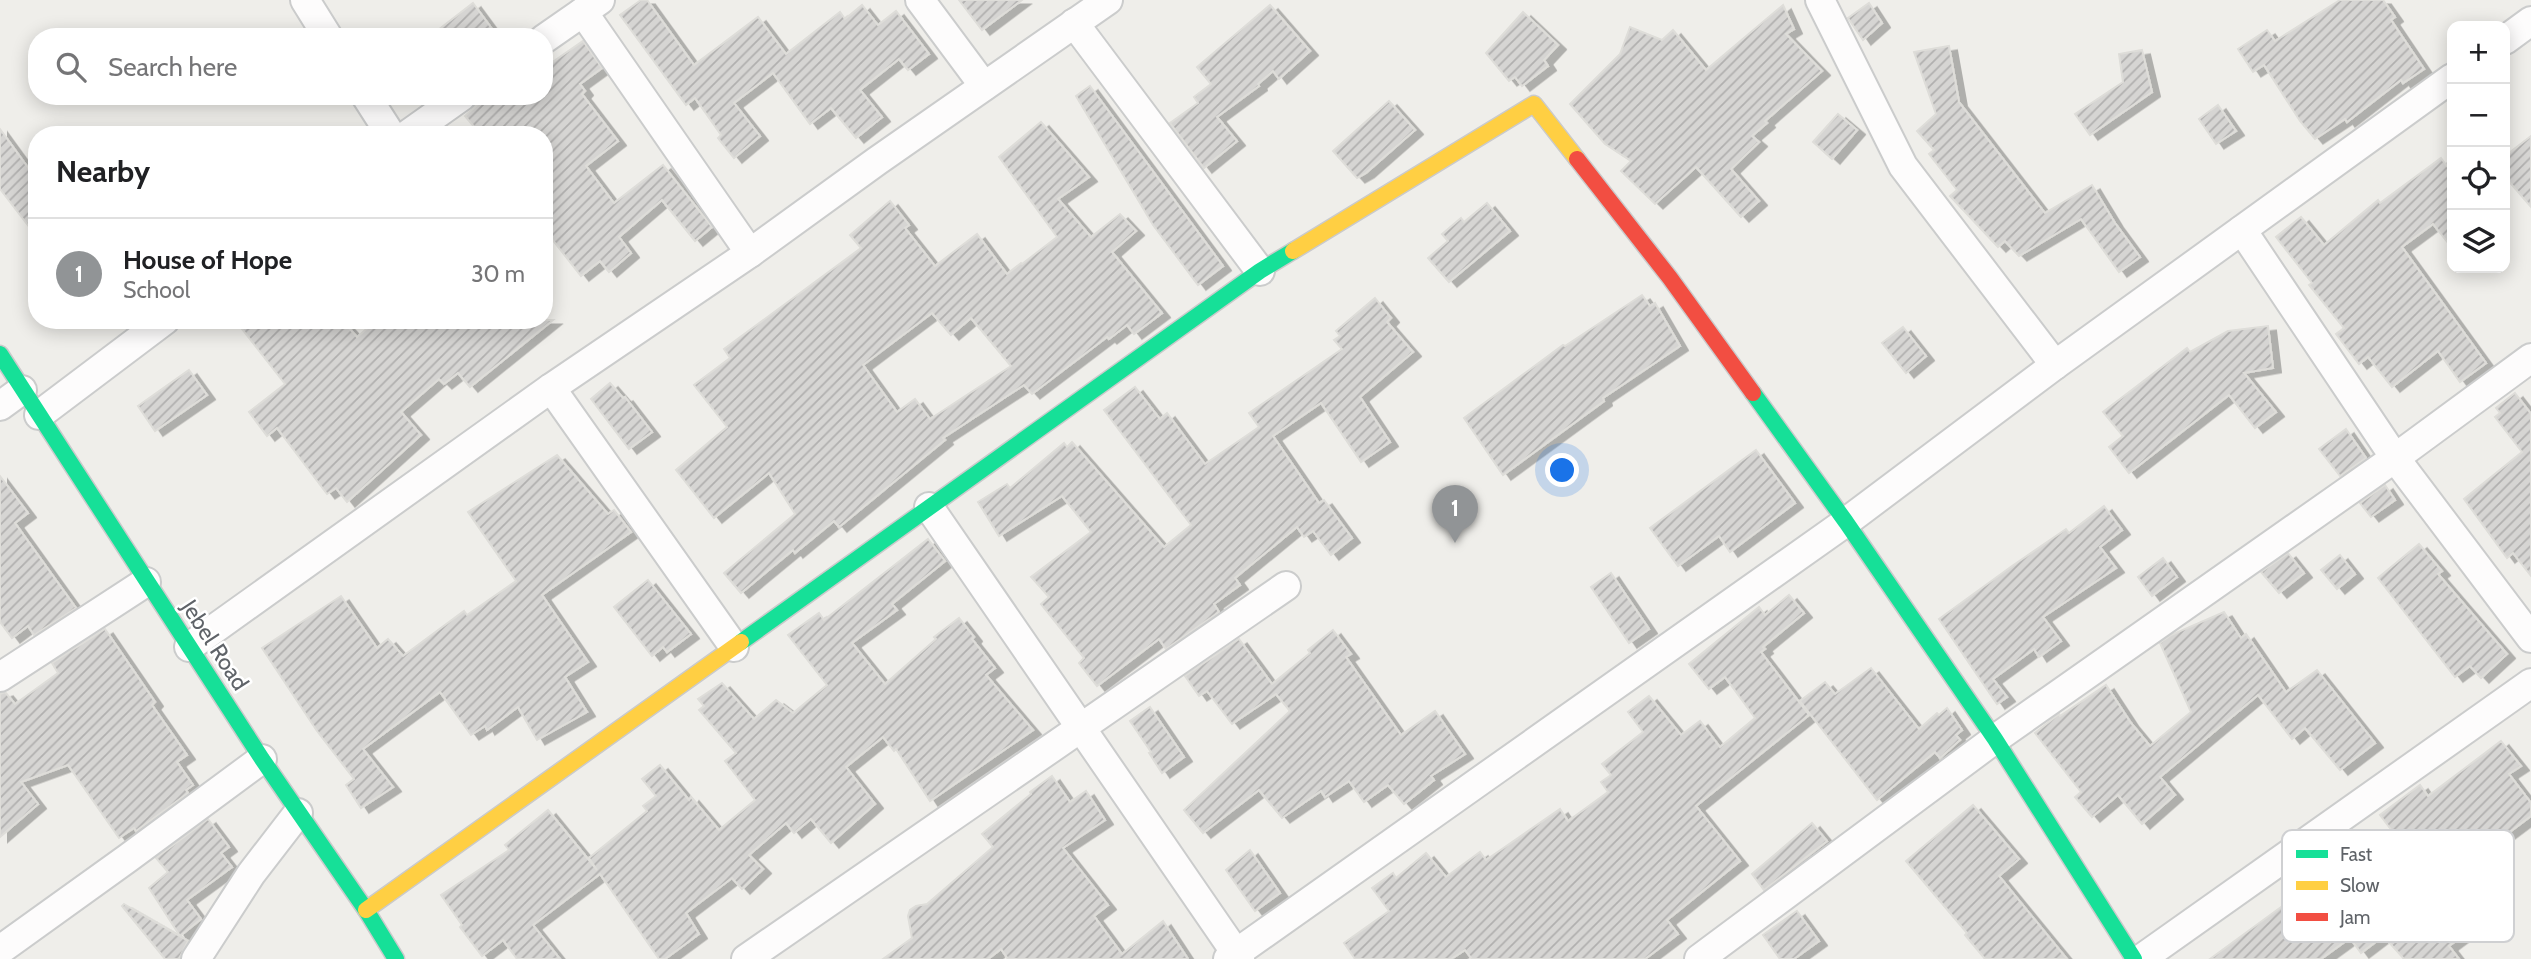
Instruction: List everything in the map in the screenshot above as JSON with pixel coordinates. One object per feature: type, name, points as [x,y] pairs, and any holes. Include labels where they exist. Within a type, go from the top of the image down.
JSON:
[{"type":"street","points":[[304,0],[322,28]]},
{"type":"street","points":[[920,0],[984,86]]},
{"type":"street","points":[[189,647],[551,388],[750,253],[1108,0]]},
{"type":"street","points":[[1820,0],[1903,166],[2055,365]]},
{"type":"street","points":[[553,33],[592,6],[750,253]]},
{"type":"street","points":[[2510,36],[2531,21]]},
{"type":"street","points":[[1074,23],[1260,271]]},
{"type":"street","points":[[929,507],[1235,957],[1846,522],[2055,365],[2447,82]]},
{"type":"street","points":[[366,910],[1260,271],[1534,104],[1670,278],[1846,522],[1995,739],[2134,959]]},
{"type":"street","points":[[372,105],[385,126]]},
{"type":"street","points":[[420,126],[449,105]]},
{"type":"street","points":[[2242,230],[2395,458],[2531,638]]},
{"type":"street","points":[[38,415],[153,329]]},
{"type":"street","name":"Jebel Road","points":[[0,354],[11,398],[38,415],[261,759],[366,910],[396,959]]},
{"type":"street","points":[[1699,959],[1995,739],[2395,458],[2531,358]]},
{"type":"street","points":[[551,388],[734,647]]},
{"type":"street","points":[[0,677],[146,582]]},
{"type":"street","points":[[746,959],[1286,586]]},
{"type":"street","points":[[2323,830],[2531,683]]},
{"type":"street","points":[[0,950],[261,759]]},
{"type":"street","points":[[196,959],[251,874],[298,813]]},
{"type":"street","points":[[2141,959],[2282,859]]},
{"type":"building","points":[[641,0],[647,0],[694,65],[758,17],[786,54],[840,12],[845,19],[862,5],[878,25],[896,11],[929,54],[908,70],[899,59],[860,90],[882,117],[856,138],[831,108],[810,124],[773,73],[734,103],[760,136],[734,158],[718,138],[721,135],[695,98],[686,105],[620,15]]},
{"type":"building","points":[[959,0],[1022,0],[982,30]]},
{"type":"building","points":[[2340,0],[2383,0],[2395,17],[2391,20],[2424,69],[2403,83],[2401,80],[2347,122],[2345,119],[2315,139],[2300,121],[2264,65],[2253,72],[2238,49],[2267,30],[2275,41]]},
{"type":"building","points":[[473,3],[491,28],[441,28]]},
{"type":"building","points":[[1869,3],[1882,23],[1863,40],[1848,18]]},
{"type":"building","points":[[1270,5],[1310,51],[1279,79],[1273,71],[1259,86],[1217,117],[1237,141],[1204,168],[1170,123],[1198,103],[1194,97],[1211,84],[1197,67]]},
{"type":"building","points":[[1783,5],[1794,29],[1786,34],[1822,71],[1765,121],[1767,123],[1752,136],[1759,142],[1731,169],[1759,201],[1741,217],[1696,167],[1655,204],[1621,171],[1631,161],[1605,144],[1570,104],[1620,54],[1630,27],[1662,40],[1673,30],[1706,70]]},
{"type":"building","points":[[1523,12],[1558,45],[1544,60],[1548,66],[1522,86],[1515,77],[1509,81],[1486,53]]},
{"type":"building","points":[[583,41],[602,68],[580,84],[585,91],[582,94],[618,141],[586,166],[614,203],[663,165],[712,227],[695,241],[662,200],[619,237],[631,253],[609,272],[600,261],[581,276],[553,240],[553,126],[473,126],[465,116],[477,105],[553,105],[553,62]]},
{"type":"building","points":[[1949,46],[1959,102],[2045,213],[2092,185],[2140,257],[2119,272],[2081,219],[2019,256],[2005,241],[1998,247],[1950,196],[1957,190],[1929,154],[1934,150],[1917,131],[1936,114],[1914,52]]},
{"type":"building","points":[[2142,50],[2152,92],[2090,135],[2075,114],[2123,82],[2119,54]]},
{"type":"building","points":[[1090,86],[1223,266],[1198,285],[1153,225],[1076,96]]},
{"type":"building","points":[[1389,101],[1415,130],[1357,178],[1333,151]]},
{"type":"building","points":[[2218,105],[2236,131],[2216,144],[2199,119]]},
{"type":"building","points":[[1838,114],[1857,130],[1832,159],[1813,142]]},
{"type":"building","points":[[1041,122],[1089,177],[1058,199],[1091,237],[1120,214],[1136,231],[1112,252],[1162,313],[1134,334],[1127,325],[1032,394],[1024,385],[943,438],[945,440],[839,527],[834,521],[795,553],[793,550],[741,593],[724,573],[795,514],[769,473],[714,518],[676,470],[727,427],[694,385],[730,358],[724,349],[861,248],[850,235],[890,201],[909,225],[905,228],[935,266],[977,234],[1007,274],[1022,264],[1057,237],[999,157]],"holes":[[[932,313],[951,335],[971,318],[1011,366],[930,419],[915,399],[897,412],[863,365]]]},
{"type":"building","points":[[0,129],[28,168],[28,225],[0,189]]},
{"type":"building","points":[[2531,136],[2531,207],[2510,183],[2510,152]]},
{"type":"building","points":[[2441,158],[2447,166],[2447,242],[2433,224],[2402,247],[2486,363],[2460,382],[2438,351],[2392,387],[2368,357],[2359,364],[2336,334],[2344,328],[2309,285],[2312,283],[2276,237],[2301,217],[2324,245],[2378,200],[2380,203]]},
{"type":"building","points":[[1487,203],[1510,231],[1449,282],[1428,258],[1448,241],[1442,234],[1461,218],[1464,222]]},
{"type":"building","points":[[1642,295],[1650,306],[1655,303],[1680,346],[1603,398],[1604,401],[1503,475],[1464,418],[1563,345]]},
{"type":"building","points":[[1375,298],[1391,318],[1387,322],[1413,352],[1360,397],[1390,442],[1361,462],[1321,403],[1273,436],[1319,503],[1324,500],[1352,538],[1331,555],[1313,531],[1304,537],[1297,527],[1235,578],[1240,585],[1214,604],[1219,612],[1166,649],[1159,639],[1097,686],[1079,663],[1084,658],[1041,604],[1049,597],[1031,577],[1091,532],[1062,496],[999,536],[978,502],[1007,484],[1010,488],[1064,443],[1067,447],[1072,442],[1164,547],[1191,525],[1104,410],[1135,387],[1160,419],[1167,413],[1205,464],[1259,427],[1249,413],[1342,349],[1334,340],[1340,336],[1336,331]]},
{"type":"building","points":[[2268,326],[2273,368],[2244,373],[2276,412],[2255,428],[2229,395],[2129,473],[2109,447],[2123,436],[2103,412],[2187,348],[2190,352],[2228,331]]},
{"type":"building","points":[[1903,327],[1926,356],[1906,373],[1882,343]]},
{"type":"building","points":[[242,329],[350,329],[357,337],[366,329],[542,329],[470,387],[458,373],[444,384],[439,379],[401,412],[421,435],[347,502],[336,488],[327,494],[277,428],[267,436],[249,412],[285,384]]},
{"type":"building","points":[[189,370],[207,395],[155,431],[138,406]]},
{"type":"building","points":[[610,383],[625,397],[652,432],[629,449],[591,399]]},
{"type":"building","points":[[2515,393],[2531,414],[2531,576],[2513,553],[2507,558],[2464,499],[2522,452],[2495,417],[2500,413],[2496,408]]},
{"type":"building","points":[[2346,429],[2366,458],[2340,476],[2319,449]]},
{"type":"building","points":[[1756,450],[1795,503],[1730,552],[1719,536],[1678,566],[1650,528]]},
{"type":"building","points":[[557,455],[608,514],[614,510],[631,532],[542,595],[588,662],[565,677],[587,712],[537,740],[518,707],[487,730],[485,726],[471,735],[440,692],[363,749],[393,787],[361,808],[346,785],[354,779],[317,731],[262,648],[341,596],[377,648],[388,639],[403,656],[464,611],[467,615],[516,581],[468,512]]},
{"type":"building","points":[[0,476],[28,513],[15,523],[76,608],[34,635],[28,626],[12,638],[0,622]]},
{"type":"building","points":[[2385,485],[2395,500],[2371,517],[2360,503]]},
{"type":"building","points":[[2104,506],[2122,530],[2100,547],[2116,568],[2043,617],[2061,641],[2039,657],[2034,649],[1993,679],[2007,697],[1997,704],[1939,619],[2066,529],[2069,533]]},
{"type":"building","points":[[928,539],[945,561],[892,604],[897,610],[852,643],[885,684],[936,639],[934,637],[959,618],[995,668],[986,675],[1033,730],[930,801],[896,749],[894,751],[883,737],[846,767],[875,804],[831,843],[811,819],[794,833],[786,823],[749,855],[763,869],[742,889],[732,878],[686,913],[699,934],[665,959],[659,959],[600,874],[533,925],[560,959],[517,959],[503,940],[482,956],[441,895],[509,850],[505,845],[548,810],[597,870],[589,858],[647,811],[643,806],[656,796],[642,779],[660,765],[719,830],[755,800],[725,761],[736,753],[699,710],[704,706],[698,699],[722,683],[754,719],[776,700],[793,713],[827,685],[788,635],[819,613],[824,620]]},
{"type":"building","points":[[2419,544],[2442,571],[2438,574],[2507,654],[2481,678],[2470,666],[2455,677],[2378,578]]},
{"type":"building","points":[[2288,553],[2304,573],[2279,593],[2261,572]]},
{"type":"building","points":[[2340,555],[2355,574],[2337,589],[2321,570]]},
{"type":"building","points":[[2163,558],[2177,577],[2152,596],[2138,577]]},
{"type":"building","points":[[1611,573],[1649,629],[1629,643],[1591,587]]},
{"type":"building","points":[[648,580],[691,634],[667,652],[663,647],[652,656],[614,607]]},
{"type":"building","points":[[1789,595],[1804,613],[1763,647],[1765,649],[1761,652],[1809,715],[1696,806],[1740,861],[1667,920],[1678,934],[1645,959],[1472,959],[1465,950],[1451,959],[1355,959],[1344,943],[1389,911],[1372,888],[1393,873],[1396,878],[1426,853],[1446,877],[1480,852],[1486,860],[1560,809],[1568,821],[1608,792],[1601,782],[1611,775],[1602,764],[1643,732],[1628,712],[1649,696],[1681,735],[1700,721],[1720,747],[1755,718],[1725,677],[1709,689],[1689,664],[1759,607],[1765,615]]},
{"type":"building","points":[[2224,612],[2241,638],[2246,634],[2286,692],[2317,670],[2375,743],[2340,770],[2305,728],[2292,739],[2258,695],[2160,777],[2175,795],[2142,824],[2118,795],[2092,817],[2075,797],[2081,792],[2035,733],[2059,714],[2060,716],[2106,685],[2150,746],[2191,712],[2160,643],[2171,635]]},
{"type":"building","points":[[105,629],[187,755],[177,762],[193,785],[186,790],[188,793],[136,831],[134,828],[119,838],[68,765],[21,782],[38,804],[0,837],[0,694],[5,692],[15,704],[58,673],[52,663]]},
{"type":"building","points":[[1333,630],[1351,654],[1346,657],[1401,735],[1435,711],[1465,754],[1431,776],[1434,780],[1404,804],[1388,785],[1364,802],[1349,781],[1325,797],[1321,791],[1282,818],[1259,790],[1203,833],[1184,810],[1290,711],[1276,694],[1232,724],[1207,691],[1199,696],[1185,676],[1239,639],[1272,684]]},
{"type":"building","points":[[1871,668],[1919,729],[1947,708],[1962,730],[1956,735],[1960,740],[1940,758],[1935,752],[1877,800],[1800,701],[1825,682],[1835,694]]},
{"type":"building","points":[[1150,707],[1184,757],[1162,773],[1130,721]]},
{"type":"building","points":[[2501,741],[2521,766],[2509,774],[2531,803],[2531,816],[2512,830],[2391,830],[2380,815],[2420,785],[2428,796]]},
{"type":"building","points":[[1052,776],[1070,802],[1086,791],[1105,820],[1063,848],[1108,905],[1094,916],[1122,954],[1163,921],[1188,959],[1008,959],[1001,949],[988,959],[883,959],[912,938],[908,916],[910,910],[927,904],[993,847],[982,834]]},
{"type":"building","points":[[1973,805],[2019,859],[1999,876],[2067,959],[1985,959],[1965,935],[1967,933],[1906,861]]},
{"type":"building","points":[[208,819],[229,847],[221,853],[232,867],[187,900],[201,919],[180,936],[149,888],[168,872],[156,858]]},
{"type":"building","points":[[1812,823],[1827,841],[1764,890],[1752,874]]},
{"type":"building","points":[[1250,850],[1280,893],[1255,911],[1226,870]]},
{"type":"building","points":[[124,904],[188,941],[179,959],[165,959],[122,906]]},
{"type":"building","points":[[2282,906],[2282,942],[2344,942],[2321,959],[2210,959]]},
{"type":"building","points":[[1797,911],[1819,941],[1794,959],[1780,959],[1763,935]]},
{"type":"building","points":[[2353,942],[2375,942],[2361,953]]},
{"type":"building","points":[[2389,942],[2454,942],[2449,946],[2459,959],[2404,959]]},
{"type":"traffic: fast","points":[[741,642],[1260,271],[1293,251]]},
{"type":"traffic: fast","points":[[0,354],[262,759],[366,910],[396,959]]},
{"type":"traffic: fast","points":[[1753,393],[1846,522],[1995,739],[2134,959]]},
{"type":"traffic: slow","points":[[1293,251],[1534,104],[1577,159]]},
{"type":"traffic: slow","points":[[366,910],[741,642]]},
{"type":"traffic: jam","points":[[1577,159],[1670,278],[1753,393]]},
{"type":"place","name":"House of Hope","points":[[1455,543]]}]
